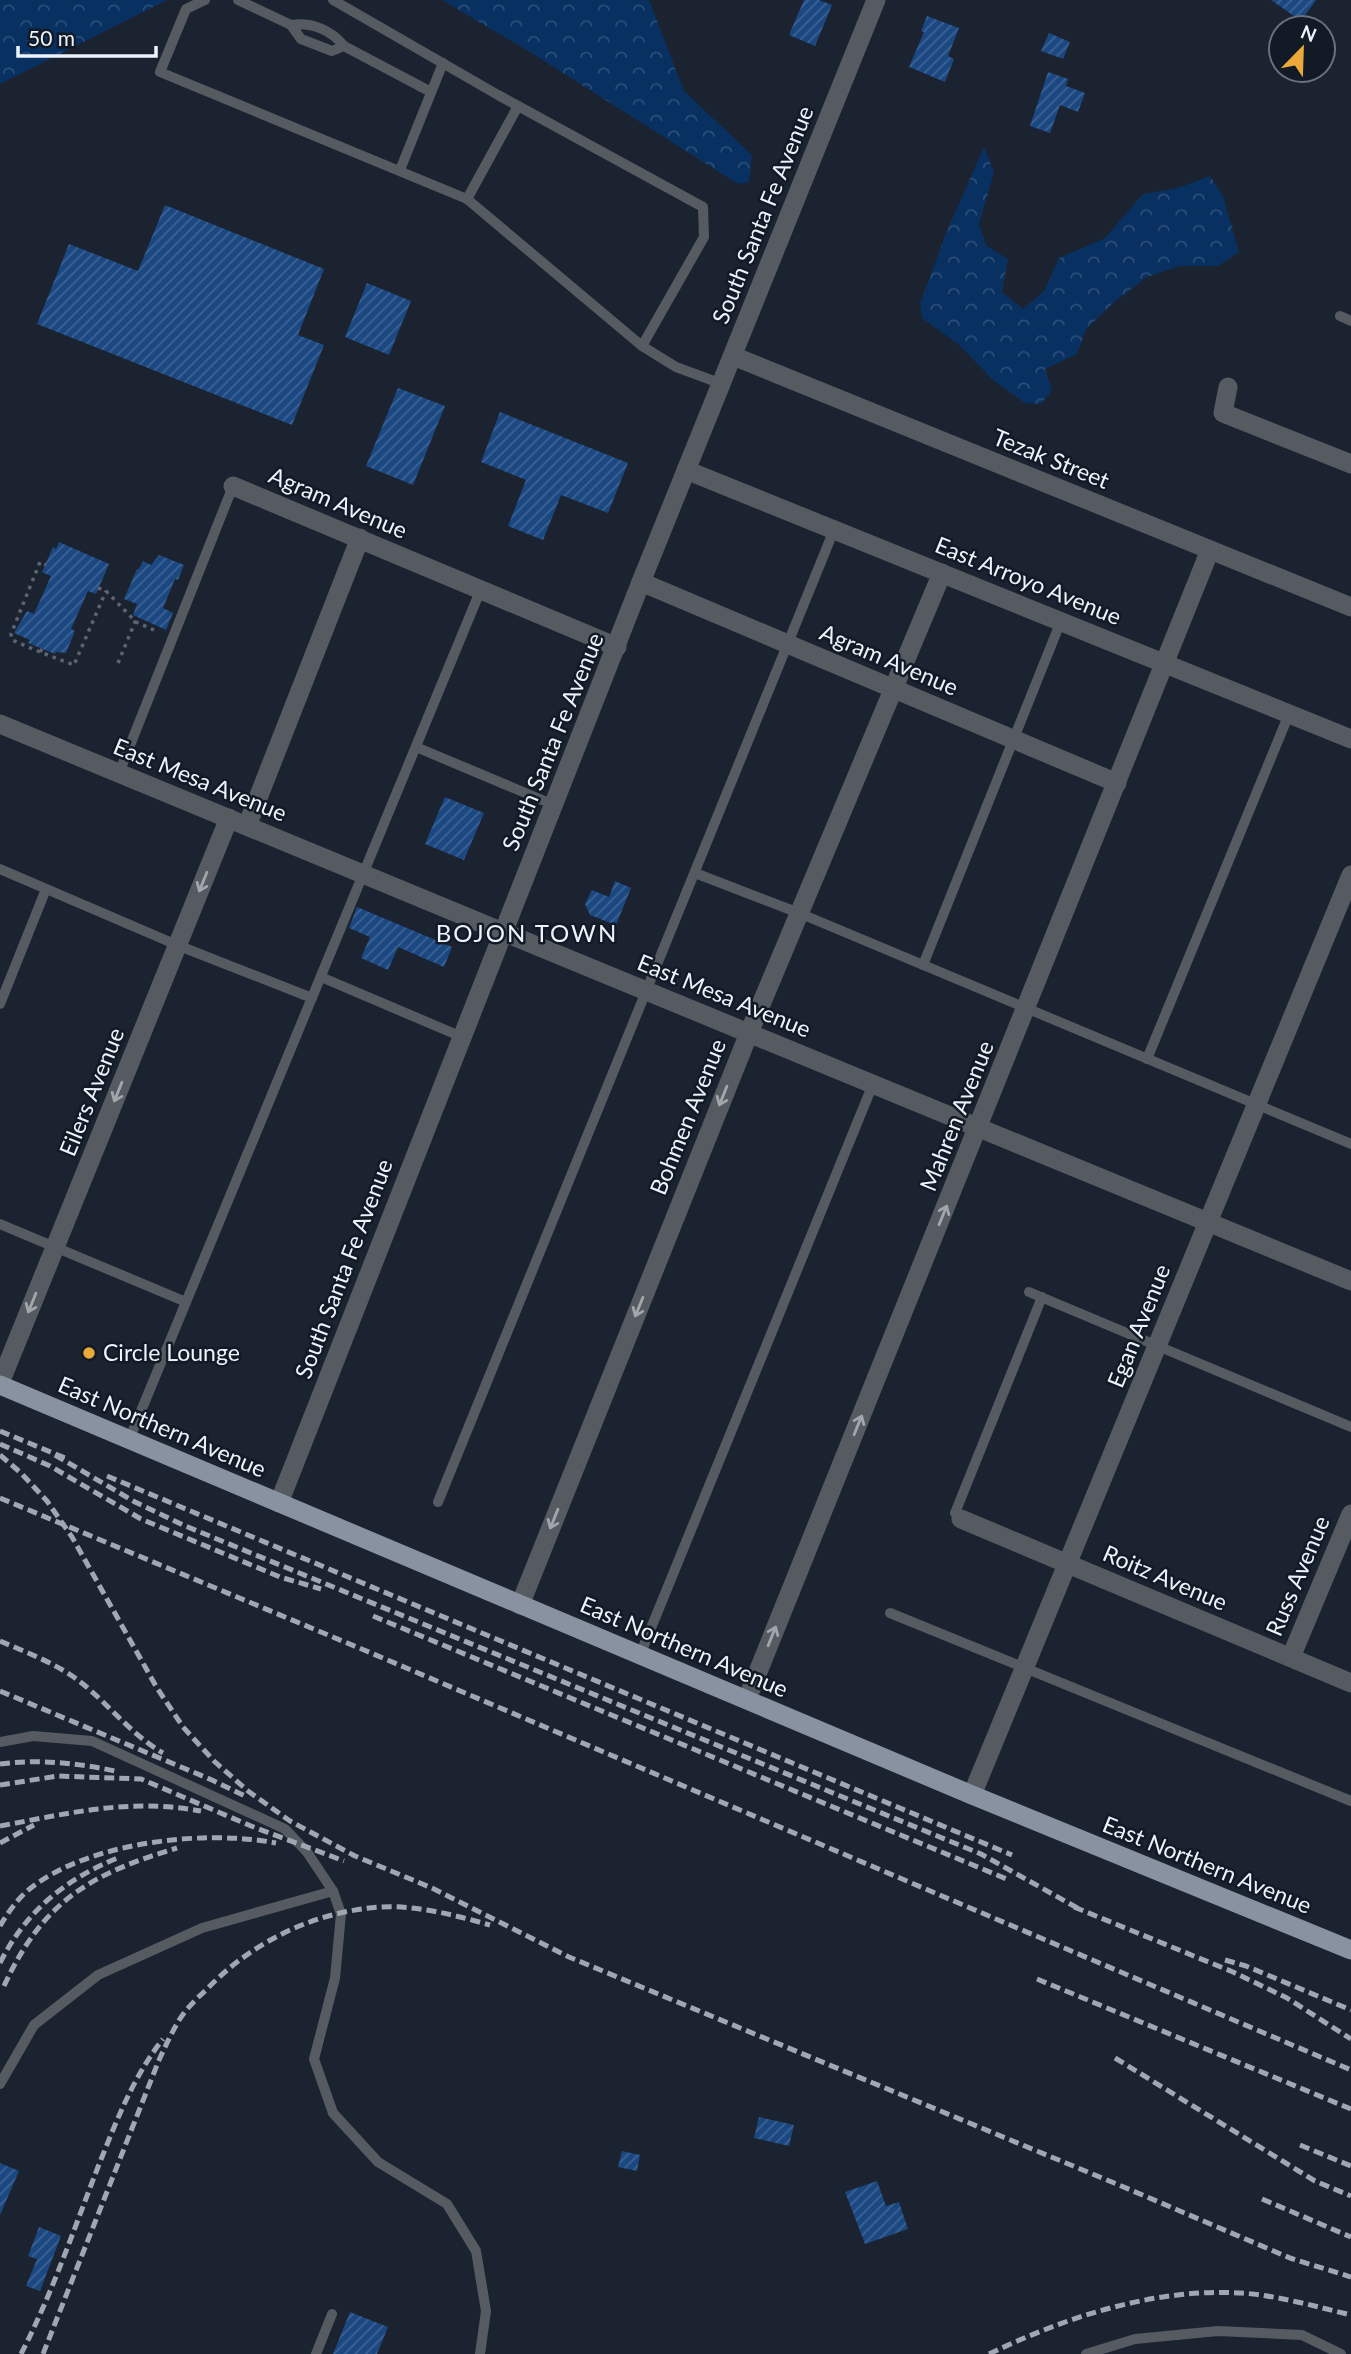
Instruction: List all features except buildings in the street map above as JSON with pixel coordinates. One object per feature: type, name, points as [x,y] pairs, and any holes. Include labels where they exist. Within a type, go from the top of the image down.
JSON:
[{"type":"main road","name":"East Northern Avenue","points":[[0,1384],[972,1795],[1351,1950]]},
{"type":"street","name":"South Santa Fe Avenue","points":[[279,1503],[686,470],[876,0]]},
{"type":"street","name":"Tezak Street","points":[[733,356],[1351,607]]},
{"type":"street","points":[[1228,387],[1223,414],[1351,464]]},
{"type":"street","name":"East Arroyo Avenue","points":[[686,470],[1351,740]]},
{"type":"street","name":"Agram Avenue","points":[[233,486],[617,647]]},
{"type":"street","points":[[247,826],[360,538]]},
{"type":"street","name":"Mahren Avenue","points":[[747,1699],[1210,550]]},
{"type":"street","name":"Bohmen Avenue","points":[[520,1605],[748,1033],[942,573]]},
{"type":"street","name":"Agram Avenue","points":[[642,582],[1116,783]]},
{"type":"street","name":"East Mesa Avenue","points":[[0,724],[1351,1281]]},
{"type":"street","name":"Eilers Avenue","points":[[0,1384],[229,818]]},
{"type":"street","name":"Egan Avenue","points":[[972,1795],[1351,875]]},
{"type":"street","name":"Russ Avenue","points":[[1291,1657],[1351,1514]]},
{"type":"street","name":"Roitz Avenue","points":[[961,1519],[1351,1683]]},
{"type":"lane","points":[[205,0],[186,9],[160,72],[467,199],[642,346],[676,367],[722,384]]},
{"type":"lane","points":[[238,0],[291,25],[301,39],[332,51],[344,46]]},
{"type":"lane","points":[[333,0],[518,106],[703,207],[704,237],[642,346]]},
{"type":"lane","points":[[291,25],[306,23],[334,34],[344,46],[431,92]]},
{"type":"lane","points":[[400,170],[443,63]]},
{"type":"lane","points":[[467,199],[518,106]]},
{"type":"lane","points":[[1340,316],[1351,321]]},
{"type":"lane","points":[[119,773],[233,486]]},
{"type":"lane","points":[[438,1502],[835,530]]},
{"type":"lane","points":[[129,1440],[481,589]]},
{"type":"lane","points":[[923,965],[1061,621]]},
{"type":"lane","points":[[1147,1059],[1289,714]]},
{"type":"lane","points":[[416,747],[554,805]]},
{"type":"lane","points":[[0,869],[177,945],[312,998]]},
{"type":"lane","points":[[695,873],[799,913],[1351,1144]]},
{"type":"lane","points":[[0,1004],[46,889]]},
{"type":"lane","points":[[321,977],[462,1037]]},
{"type":"lane","points":[[640,1655],[873,1084]]},
{"type":"lane","points":[[0,1224],[186,1301]]},
{"type":"lane","points":[[1029,1292],[1351,1427]]},
{"type":"lane","points":[[961,1519],[955,1513],[1042,1297]]},
{"type":"lane","points":[[890,1613],[1351,1801]]},
{"type":"lane","points":[[0,1742],[33,1736],[92,1741],[285,1829],[307,1852],[332,1891],[341,1914],[335,1978],[314,2059],[332,2113],[378,2162],[447,2204],[476,2251],[486,2311],[480,2354]]},
{"type":"lane","points":[[0,2084],[34,2025],[98,1975],[202,1928],[332,1891]]},
{"type":"lane","points":[[317,2354],[332,2314]]},
{"type":"lane","points":[[1086,2354],[1135,2339],[1218,2331],[1302,2335],[1341,2354]]},
{"type":"path","points":[[46,565],[40,562],[10,634],[12,640],[74,665],[106,591]]},
{"type":"path","points":[[98,588],[106,591],[136,620],[154,630]]},
{"type":"path","points":[[118,663],[136,620]]},
{"type":"green space","points":[[0,0],[167,0],[0,84]]},
{"type":"green space","points":[[442,0],[649,0],[684,91],[752,155],[749,182],[738,184],[525,49]]},
{"type":"green space","points":[[984,147],[994,172],[979,224],[986,245],[1008,259],[1002,292],[1023,309],[1044,291],[1059,258],[1105,238],[1143,194],[1178,188],[1210,176],[1223,196],[1239,252],[1218,266],[1180,266],[1147,277],[1113,303],[1086,329],[1077,354],[1045,369],[1052,390],[1041,404],[1025,403],[994,381],[958,344],[922,318],[920,304],[946,233]]},
{"type":"railway","points":[[0,1431],[65,1458]]},
{"type":"railway","points":[[0,1444],[50,1466],[141,1519],[280,1577],[321,1589]]},
{"type":"railway","points":[[0,1455],[47,1501],[72,1537],[157,1688],[183,1727],[214,1761],[248,1791],[290,1821],[355,1856],[432,1888],[569,1957],[1290,2258],[1351,2277]]},
{"type":"railway","points":[[55,1455],[135,1502],[183,1525],[981,1854],[1081,1910]]},
{"type":"railway","points":[[107,1476],[1012,1855]]},
{"type":"railway","points":[[0,1498],[1351,2070]]},
{"type":"railway","points":[[373,1616],[1009,1880]]},
{"type":"railway","points":[[0,1641],[74,1677],[141,1738],[163,1753]]},
{"type":"railway","points":[[0,1691],[247,1797]]},
{"type":"railway","points":[[0,1764],[57,1763],[115,1771]]},
{"type":"railway","points":[[0,1785],[58,1776],[141,1779],[251,1826],[344,1861]]},
{"type":"railway","points":[[0,1826],[76,1812],[124,1807],[174,1807],[201,1811]]},
{"type":"railway","points":[[0,1843],[34,1825]]},
{"type":"railway","points":[[0,1926],[22,1896],[50,1875],[79,1861],[112,1851],[181,1839],[247,1839],[276,1843]]},
{"type":"railway","points":[[4,1986],[35,1932],[72,1895],[119,1869],[177,1848]]},
{"type":"railway","points":[[0,1963],[22,1928],[49,1899],[65,1886],[120,1857]]},
{"type":"railway","points":[[43,2354],[159,2060],[178,2022],[198,1997],[243,1957],[264,1944],[285,1932],[331,1915],[380,1907],[408,1908],[449,1914],[490,1925]]},
{"type":"railway","points":[[1074,1907],[1233,1972],[1287,1998],[1351,2039]]},
{"type":"railway","points":[[1225,1960],[1246,1966],[1351,2010]]},
{"type":"railway","points":[[1037,1979],[1351,2109]]},
{"type":"railway","points":[[21,2354],[53,2285],[119,2117],[134,2084],[163,2039]]},
{"type":"railway","points":[[1115,2058],[1315,2181],[1351,2196]]},
{"type":"railway","points":[[1300,2145],[1351,2166]]},
{"type":"railway","points":[[1262,2199],[1351,2237]]},
{"type":"railway","points":[[989,2354],[1080,2317],[1143,2300],[1176,2295],[1254,2294],[1351,2315]]},
{"type":"place","name":"Circle Lounge","points":[[89,1353]]},
{"type":"district","name":"BOJON TOWN","points":[[527,934]]}]
